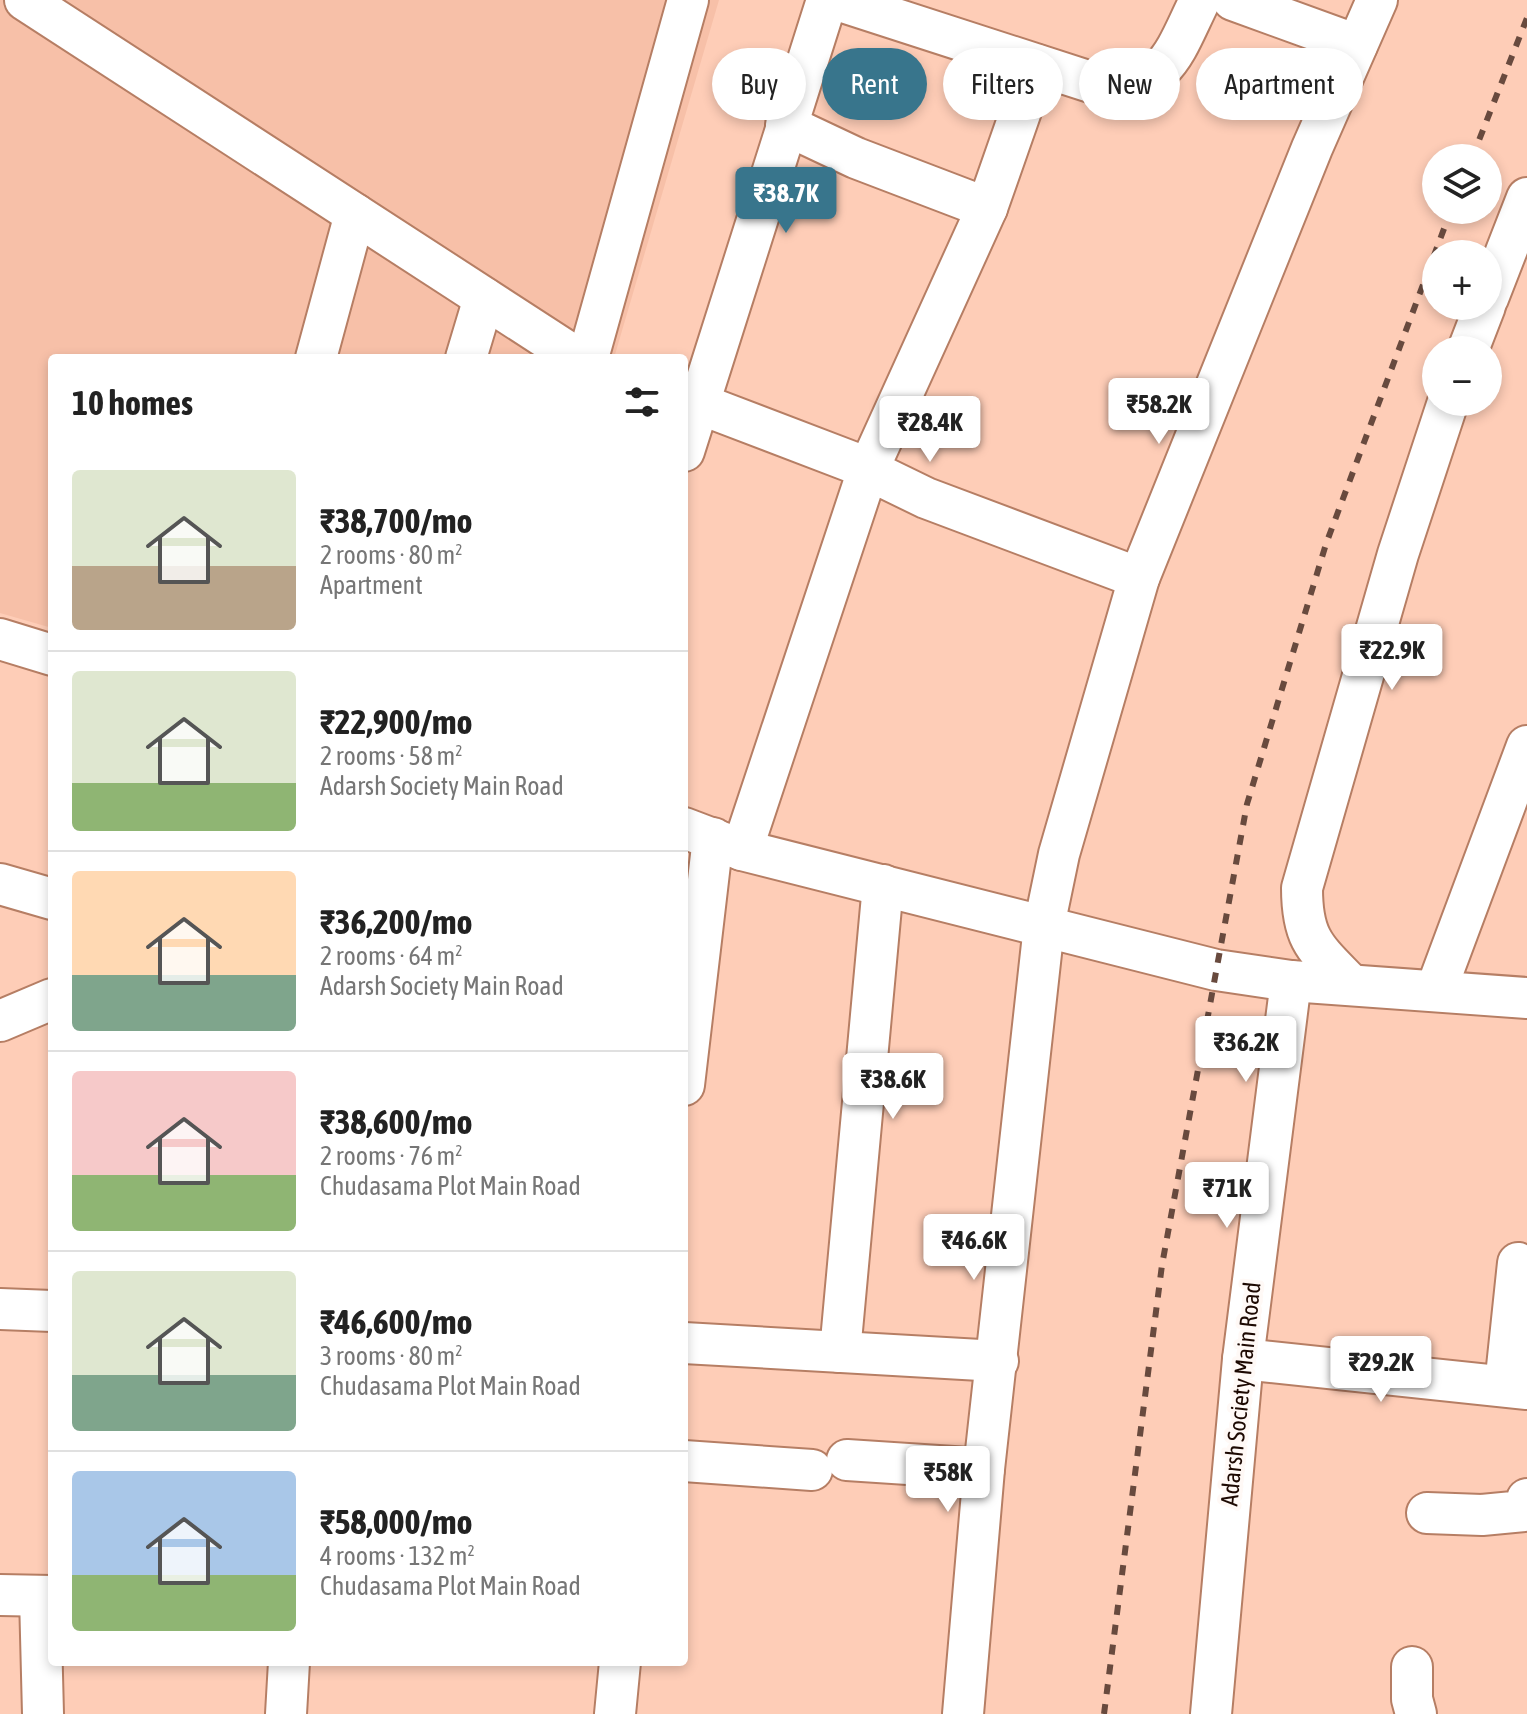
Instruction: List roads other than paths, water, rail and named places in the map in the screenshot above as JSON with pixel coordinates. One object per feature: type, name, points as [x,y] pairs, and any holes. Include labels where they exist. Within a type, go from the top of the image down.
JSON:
[{"type":"street","points":[[25,0],[571,354]]},
{"type":"street","points":[[688,439],[827,0]]},
{"type":"street","points":[[837,0],[985,48]]},
{"type":"street","points":[[1063,73],[1103,86],[1130,87],[1151,79],[1174,52],[1200,0]]},
{"type":"street","points":[[1233,0],[1357,45]]},
{"type":"street","points":[[963,1714],[984,1469],[1044,926],[1059,854],[1139,578],[1312,148],[1377,0]]},
{"type":"street","points":[[589,354],[679,4]]},
{"type":"street","points":[[688,1029],[702,835],[987,208],[1018,120]]},
{"type":"street","points":[[786,125],[856,158],[987,208]]},
{"type":"street","points":[[1502,262],[1527,198]]},
{"type":"street","points":[[317,354],[355,214]]},
{"type":"street","points":[[467,354],[484,298]]},
{"type":"street","points":[[700,404],[868,470],[926,498],[1139,578]]},
{"type":"street","points":[[1349,983],[1312,945],[1302,913],[1302,888],[1398,554],[1443,416]]},
{"type":"street","points":[[3,637],[48,654]]},
{"type":"street","points":[[1436,990],[1527,746]]},
{"type":"street","points":[[702,835],[1216,970],[1291,981],[1527,998]]},
{"type":"street","points":[[0,884],[48,898]]},
{"type":"street","points":[[840,1352],[883,885]]},
{"type":"street","name":"Adarsh Society Main Road","points":[[1211,1714],[1243,1359],[1291,981]]},
{"type":"street","points":[[0,1021],[48,1001]]},
{"type":"street","points":[[1243,1359],[1516,1388],[1518,1263]]},
{"type":"street","points":[[0,1309],[48,1311]]},
{"type":"street","points":[[688,1343],[998,1361]]},
{"type":"street","points":[[688,1461],[984,1469]]},
{"type":"street","points":[[1427,1513],[1482,1515],[1524,1511],[1527,1499]]},
{"type":"street","points":[[0,1595],[46,1596],[43,1714]]},
{"type":"street","points":[[286,1714],[289,1666]]},
{"type":"street","points":[[615,1714],[620,1666]]},
{"type":"street","points":[[1412,1667],[1412,1699],[1416,1714]]},
{"type":"railway","points":[[1478,144],[1527,18]]},
{"type":"railway","points":[[1104,1714],[1162,1265],[1247,804],[1326,544],[1446,224]]}]
